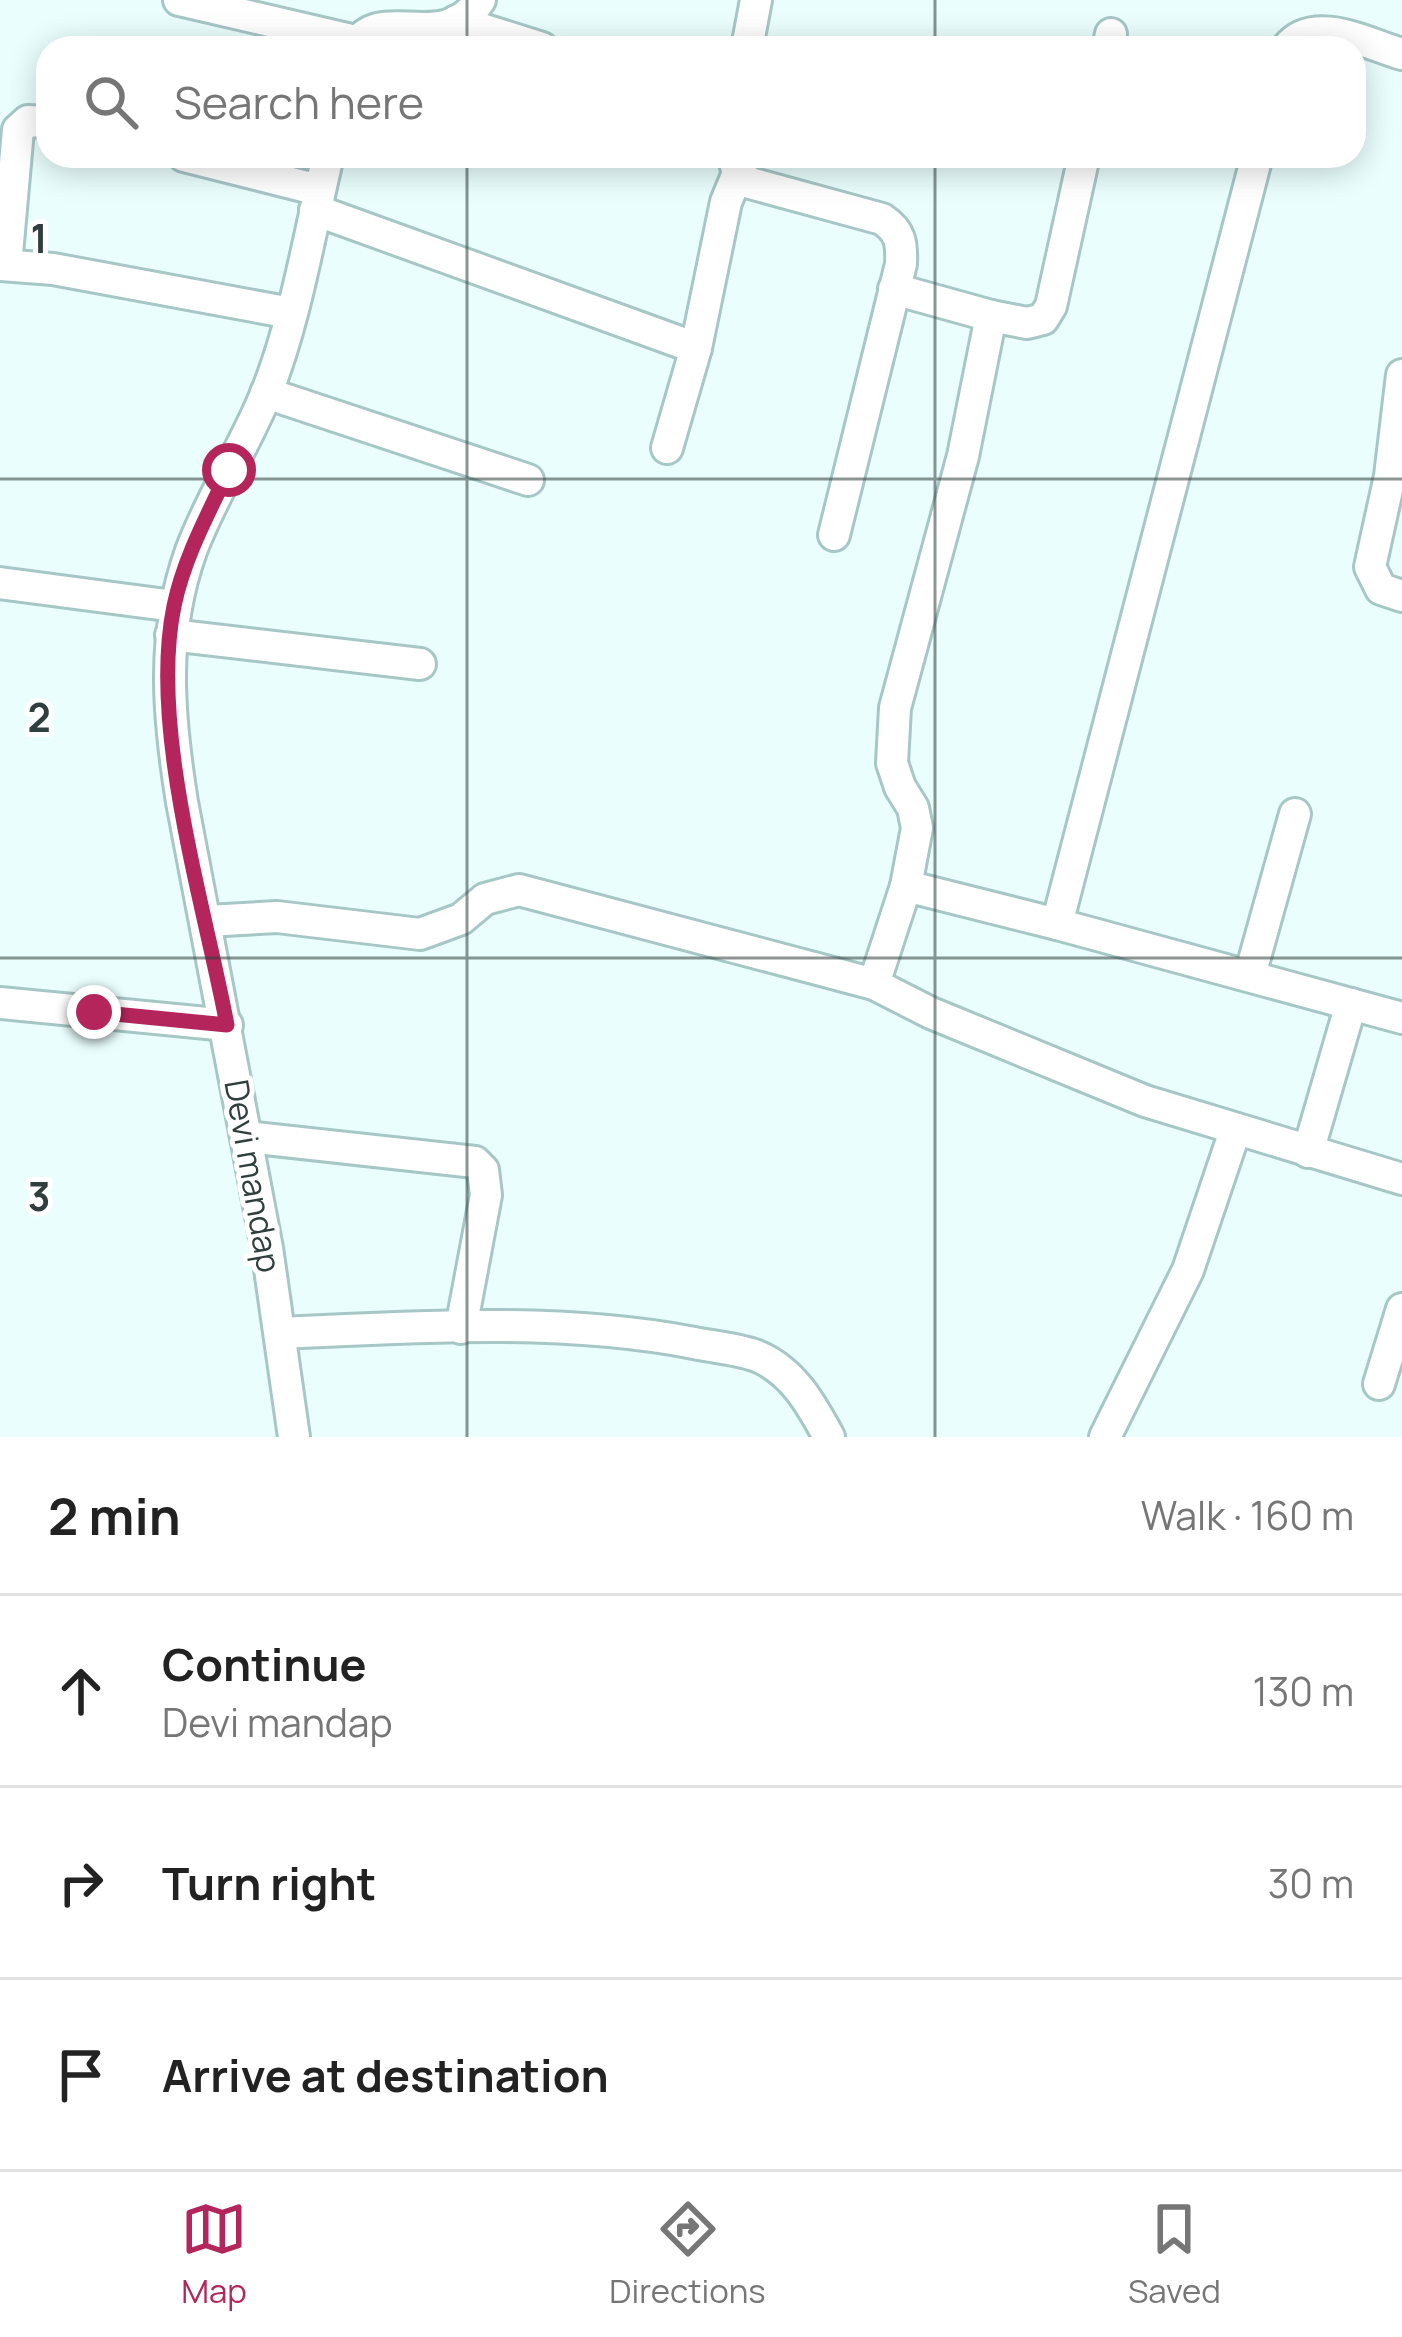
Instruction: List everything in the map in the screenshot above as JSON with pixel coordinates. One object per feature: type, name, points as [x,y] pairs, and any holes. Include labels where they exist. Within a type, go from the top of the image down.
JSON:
[{"type":"street","points":[[179,0],[323,36]]},
{"type":"street","points":[[749,36],[756,0]]},
{"type":"street","points":[[360,36],[378,9],[393,7],[468,10],[519,36]]},
{"type":"street","points":[[1300,36],[1326,31],[1343,36]]},
{"type":"street","points":[[1366,43],[1402,54]]},
{"type":"street","points":[[36,121],[28,121],[18,130],[3,265],[53,269],[291,313]]},
{"type":"street","points":[[220,168],[317,200],[696,348]]},
{"type":"street","name":"Devi mandap","points":[[294,1437],[247,1137],[171,732],[167,664],[172,621],[192,548],[266,393],[291,313],[325,168]]},
{"type":"street","points":[[667,448],[696,348],[735,168]]},
{"type":"street","points":[[741,168],[770,190],[882,219],[895,228],[902,243],[834,536]]},
{"type":"street","points":[[894,289],[991,316],[1027,322],[1043,319],[1052,306],[1081,168]]},
{"type":"street","points":[[1057,924],[1254,168]]},
{"type":"street","points":[[874,983],[906,886],[917,828],[892,763],[895,708],[963,456],[991,316]]},
{"type":"street","points":[[1402,375],[1390,476],[1370,567],[1381,589],[1402,596]]},
{"type":"street","points":[[266,393],[528,480]]},
{"type":"street","points":[[0,584],[172,621],[420,664]]},
{"type":"street","points":[[1250,975],[1294,814]]},
{"type":"street","points":[[906,886],[1401,1016]]},
{"type":"street","points":[[207,921],[277,917],[420,934],[441,929],[500,892],[519,890],[874,983],[1020,1051],[1234,1131],[1402,1179]]},
{"type":"street","points":[[0,1003],[227,1025]]},
{"type":"street","points":[[1308,1152],[1351,1004]]},
{"type":"street","points":[[1105,1437],[1188,1270],[1234,1131]]},
{"type":"street","points":[[247,1137],[475,1162],[483,1170],[486,1195],[461,1328]]},
{"type":"street","points":[[1379,1384],[1402,1309]]},
{"type":"street","points":[[280,1334],[461,1328],[597,1330],[756,1356],[788,1375],[811,1403],[829,1437]]},
{"type":"route","points":[[94,1012],[227,1025],[182,802],[167,664],[174,606],[192,548],[229,470]]}]
